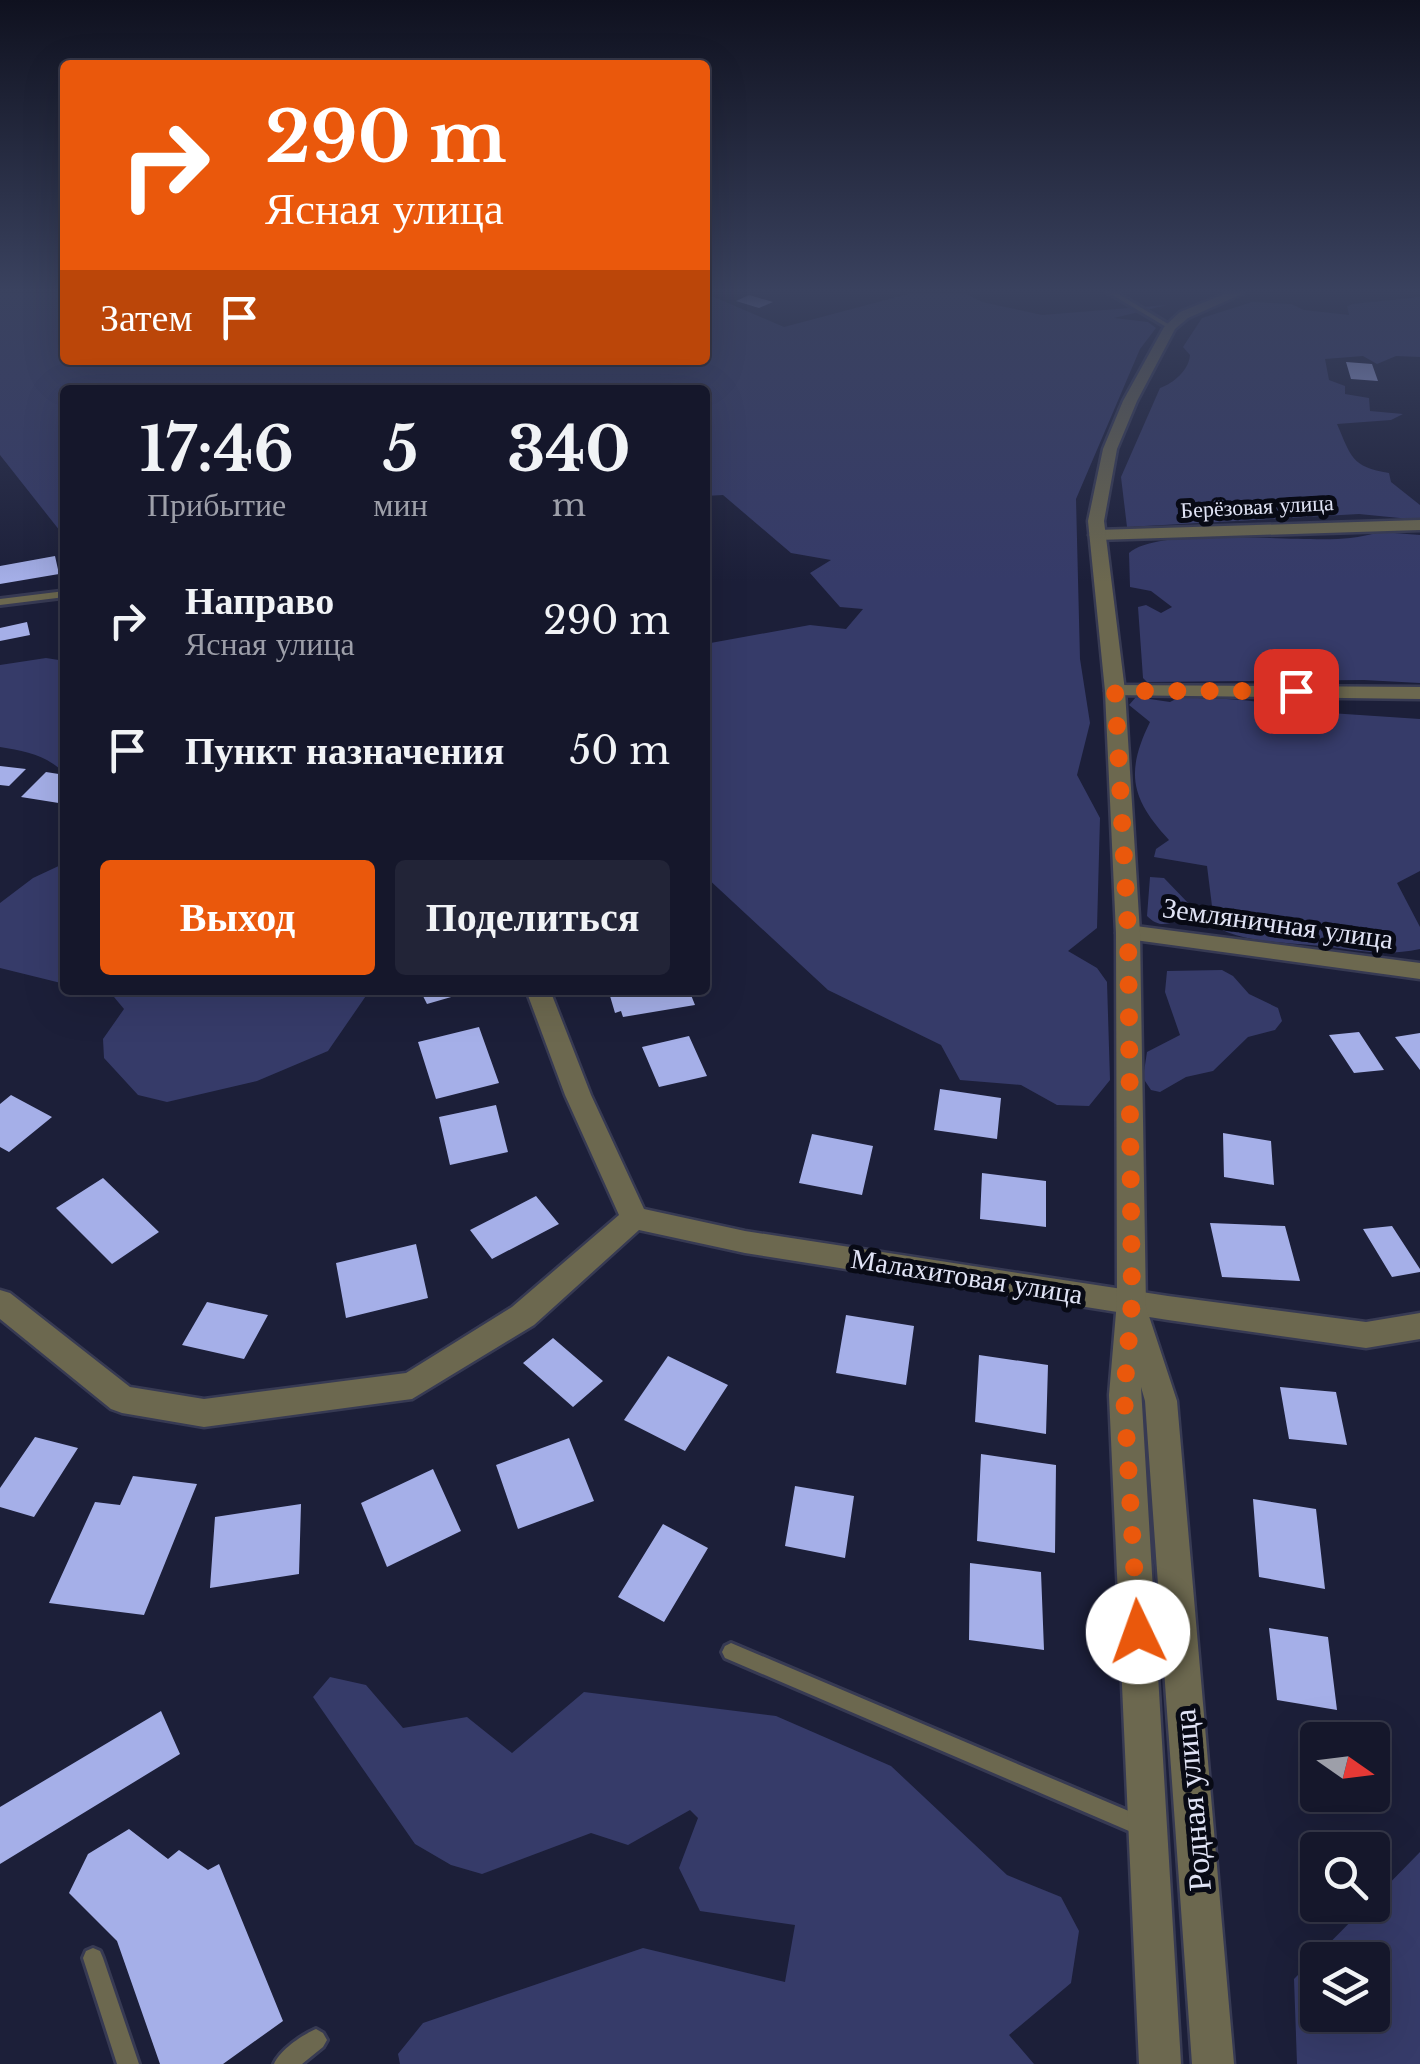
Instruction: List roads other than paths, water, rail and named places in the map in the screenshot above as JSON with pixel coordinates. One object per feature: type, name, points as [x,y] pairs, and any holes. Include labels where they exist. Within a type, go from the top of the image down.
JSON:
[{"type":"street","name":"Родная улица","points":[[1136,389],[1110,449],[1096,535],[1115,691],[1128,932],[1132,1301],[1124,1395],[1160,2064]]},
{"type":"street","name":"Берёзовая улица","points":[[1096,535],[1420,525]]},
{"type":"street","points":[[1115,691],[1420,693]]},
{"type":"street","name":"Земляничная улица","points":[[1128,932],[1420,971]]},
{"type":"street","points":[[5,1315],[122,1399],[204,1413],[412,1386],[524,1316],[634,1218],[578,1095],[540,995]]},
{"type":"street","name":"Малахитовая улица","points":[[634,1218],[745,1242],[1366,1335],[1420,1326]]},
{"type":"street","name":"Родная улица","points":[[1132,1301],[1160,1400],[1214,2064]]},
{"type":"lane","points":[[0,602],[60,595]]},
{"type":"lane","points":[[730,1652],[1150,1830]]},
{"type":"lane","points":[[93,1958],[128,2064]]},
{"type":"lane","points":[[285,2064],[316,2040]]}]
